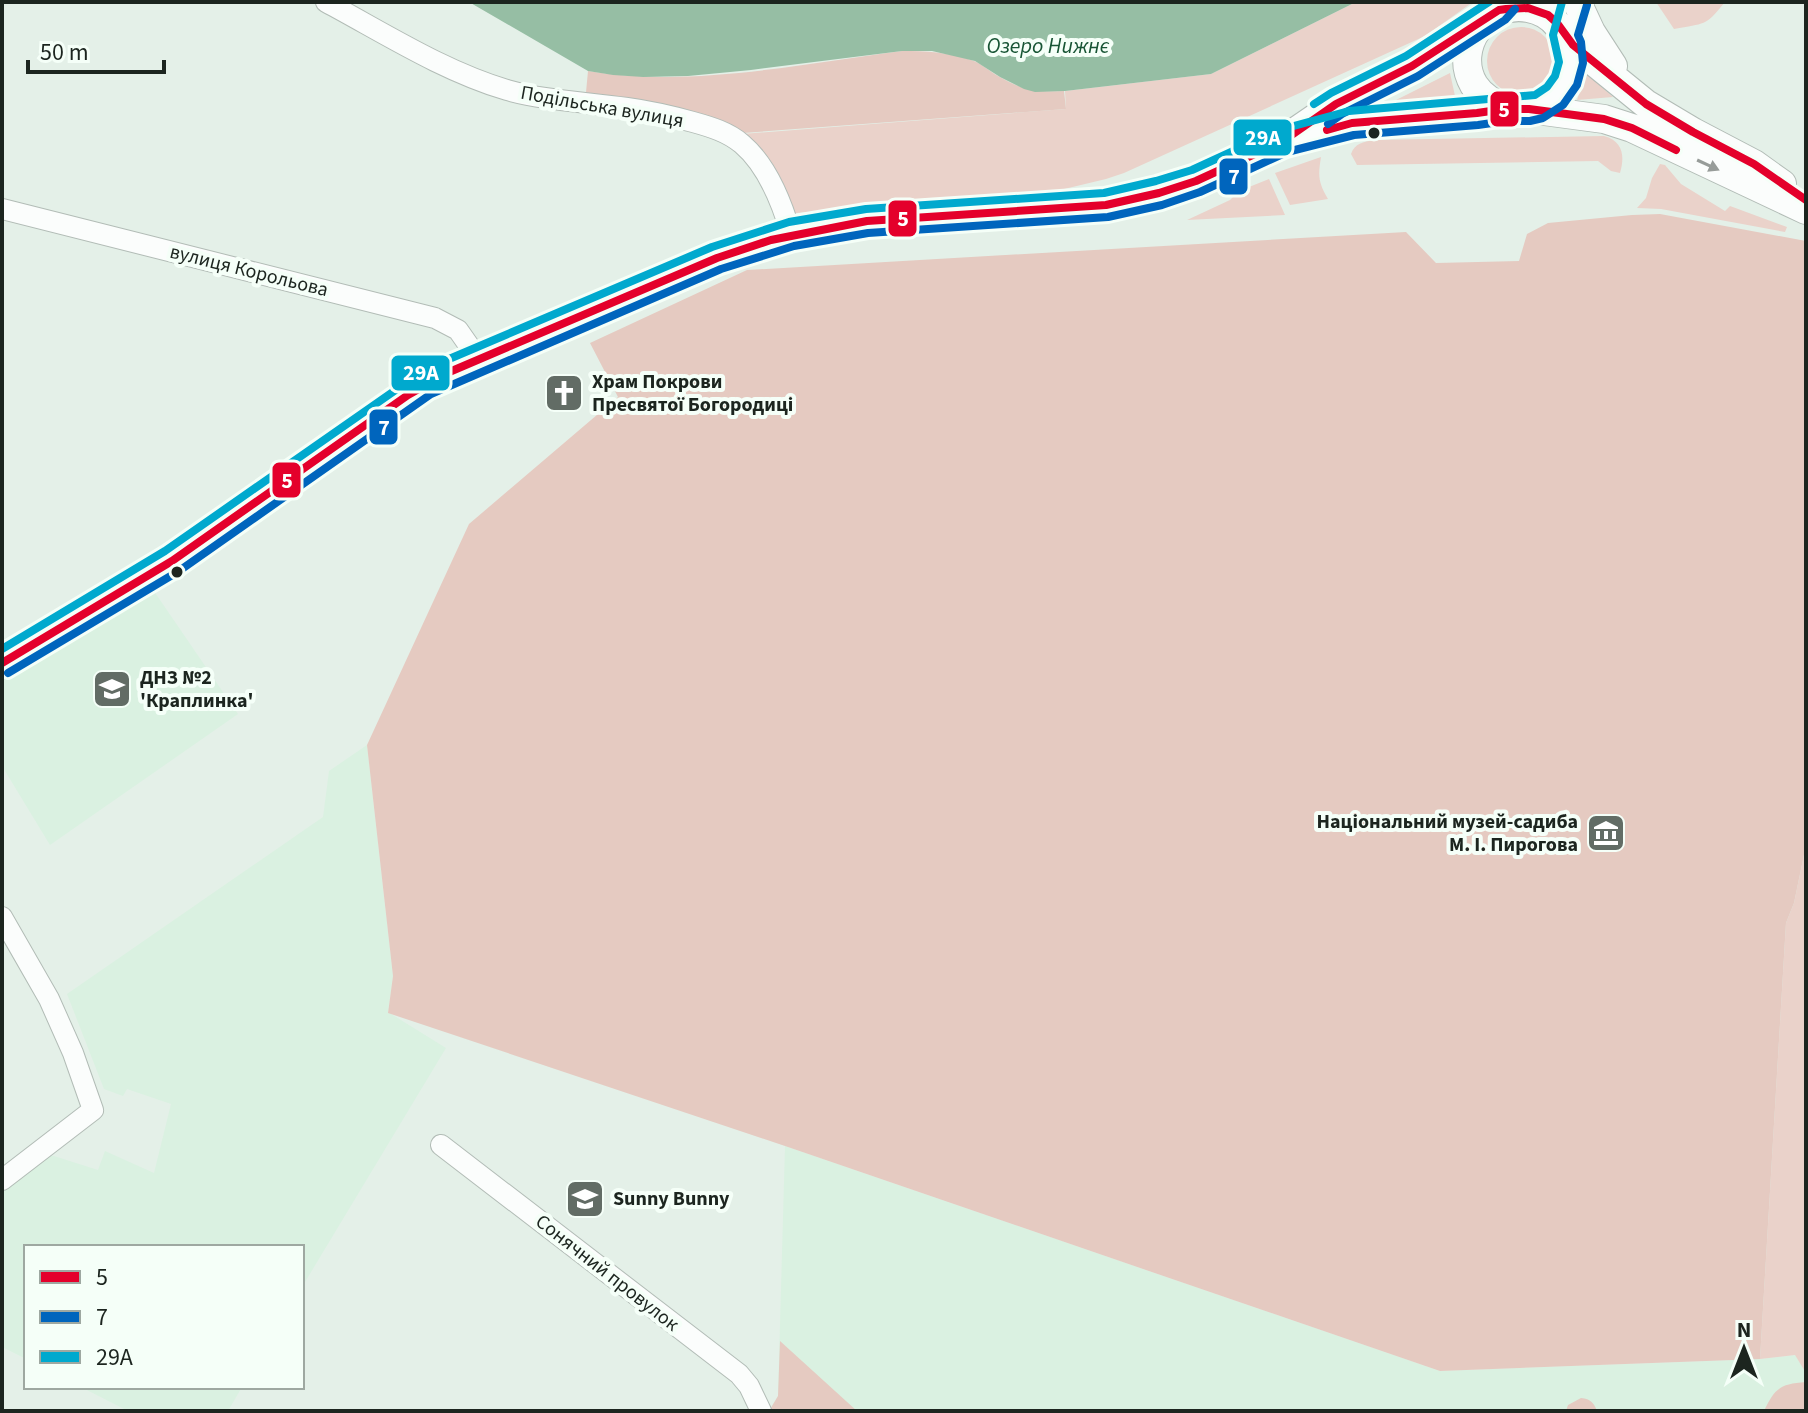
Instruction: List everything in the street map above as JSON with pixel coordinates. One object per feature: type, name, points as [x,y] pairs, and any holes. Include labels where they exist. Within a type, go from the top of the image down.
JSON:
[{"type":"street","name":"Подільська вулиця","points":[[326,2],[465,75],[505,90],[652,112],[729,134],[744,146],[767,176],[791,234]]},
{"type":"street","points":[[1566,38],[1576,2]]},
{"type":"street","points":[[1576,2],[1591,32],[1629,90]]},
{"type":"street","points":[[2,663],[172,561],[408,395],[447,373],[717,258],[791,234],[867,221],[1106,205],[1196,181],[1283,141],[1352,123],[1540,106],[1555,96],[1566,81],[1571,63],[1569,45],[1554,20],[1541,12],[1528,7],[1497,10],[1412,66],[1336,104],[1283,141]]},
{"type":"street","points":[[1497,10],[1474,32],[1468,50],[1468,68],[1475,85],[1487,99],[1517,109],[1604,119],[1632,128],[1806,210]]},
{"type":"street","points":[[1566,38],[1646,104],[1754,164],[1806,200]]},
{"type":"street","name":"вулиця Корольова","points":[[2,209],[435,318],[458,330],[479,360]]},
{"type":"street","points":[[2,917],[49,999],[73,1053],[93,1110],[2,1180]]},
{"type":"street","name":"Сонячний провулок","points":[[441,1145],[739,1374],[749,1386],[761,1411]]},
{"type":"shaded area","points":[[1356,2],[1473,2],[1425,36],[1124,173],[1060,190],[785,214],[729,135],[1066,109],[1065,91],[1211,74]]},
{"type":"shaded area","points":[[1656,2],[1725,2],[1704,23],[1674,29]]},
{"type":"shaded area","points":[[1514,27],[1528,27],[1540,32],[1550,42],[1555,61],[1550,80],[1540,90],[1528,95],[1514,95],[1502,90],[1492,80],[1487,68],[1487,54],[1492,42],[1502,32]]},
{"type":"shaded area","points":[[902,51],[937,52],[962,57],[1023,88],[1064,91],[1066,109],[729,134],[585,103],[588,71],[626,76],[705,76]]},
{"type":"shaded area","points":[[1450,73],[1455,96],[1462,103],[1386,105]]},
{"type":"shaded area","points":[[1586,73],[1613,97],[1577,100]]},
{"type":"shaded area","points":[[1604,136],[1619,145],[1622,161],[1620,173],[1611,171],[1598,161],[1357,165],[1351,154],[1357,145],[1374,140]]},
{"type":"shaded area","points":[[1321,157],[1320,179],[1328,199],[1290,205],[1275,173]]},
{"type":"shaded area","points":[[1660,164],[1665,165],[1681,184],[1725,211],[1730,206],[1787,227],[1785,232],[1661,209],[1637,208],[1646,198]]},
{"type":"shaded area","points":[[1269,179],[1285,215],[1187,220],[1230,200],[1239,191]]},
{"type":"shaded area","points":[[1660,214],[1806,241],[1806,845],[1794,903],[1786,923],[1760,1359],[1440,1371],[388,1013],[393,976],[367,745],[469,524],[618,397],[590,343],[747,270],[1406,232],[1436,263],[1519,261],[1527,234],[1548,223]]},
{"type":"shaded area","name":"ДНЗ №2 'Краплинка'","points":[[145,578],[238,714],[50,845],[2,766],[2,663]]},
{"type":"shaded area","points":[[367,745],[393,976],[388,1012],[446,1048],[304,1284],[304,1245],[24,1245],[24,1358],[2,1347],[2,1188],[46,1156],[98,1170],[105,1151],[154,1173],[171,1104],[127,1089],[123,1096],[104,1089],[67,994],[323,817],[329,771]]},
{"type":"shaded area","points":[[1806,845],[1806,1373],[1795,1355],[1760,1359],[1786,923],[1794,903]]},
{"type":"shaded area","points":[[785,1146],[1440,1371],[1796,1355],[1806,1373],[1806,1411],[769,1411],[778,1396]]},
{"type":"shaded area","points":[[780,1341],[857,1411],[769,1411],[778,1396]]},
{"type":"shaded area","points":[[1806,1382],[1806,1411],[1764,1411],[1779,1389]]},
{"type":"shaded area","points":[[85,1389],[241,1389],[228,1411],[128,1411]]},
{"type":"shaded area","points":[[1581,1398],[1592,1402],[1597,1411],[1566,1411],[1568,1405]]},
{"type":"water","name":"Озеро Нижнє","points":[[469,2],[1356,2],[1211,74],[1035,92],[1000,77],[975,61],[932,51],[902,51],[688,76],[613,75],[588,71]]},
{"type":"transit line","name":"29А","points":[[1314,104],[1406,56],[1489,2]]},
{"type":"transit line","name":"29А","points":[[2,649],[165,551],[420,373],[712,247],[789,222],[866,209],[1104,193],[1192,170],[1279,130],[1349,111],[1535,95],[1547,87],[1555,76],[1559,62],[1553,35],[1562,2]]},
{"type":"transit line","name":"7","points":[[8,673],[179,571],[431,394],[721,269],[794,246],[868,233],[1108,217],[1162,205],[1200,192],[1287,152],[1354,135],[1543,118],[1563,105],[1577,85],[1583,63],[1578,35],[1587,5]]},
{"type":"transit line","name":"5","points":[[2,663],[172,561],[408,395],[447,373],[717,258],[771,240],[867,221],[1106,205],[1196,181],[1283,141],[1336,104],[1412,66],[1499,10],[1528,8],[1548,15],[1573,45],[1646,104],[1754,164],[1806,200]]},
{"type":"transit line","name":"7","points":[[1328,124],[1418,76],[1505,20],[1515,9]]},
{"type":"transit line","name":"5","points":[[1327,130],[1352,123],[1529,109],[1604,119],[1632,128],[1676,150]]},
{"type":"place","name":"Храм Покрови Пресвятої Богородиці","points":[[564,393]]},
{"type":"place","name":"ДНЗ №2 'Краплинка'","points":[[112,689]]},
{"type":"place","name":"Національний музей-садиба М. І. Пирогова","points":[[1606,833]]},
{"type":"place","name":"Sunny Bunny","points":[[585,1199]]}]
